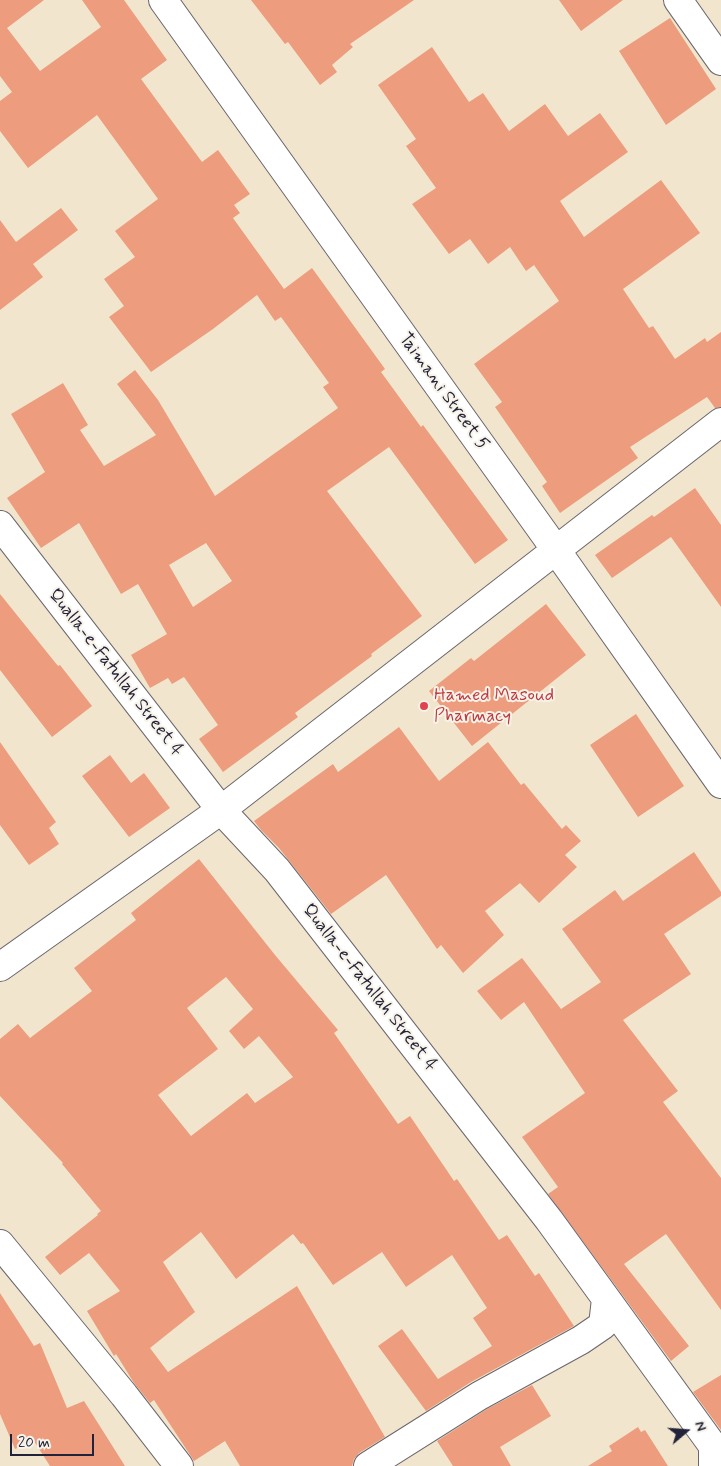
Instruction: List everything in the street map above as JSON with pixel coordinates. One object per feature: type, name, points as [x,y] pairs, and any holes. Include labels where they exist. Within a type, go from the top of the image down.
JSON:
[{"type":"street","name":"Taimani Street 5","points":[[163,0],[721,784]]},
{"type":"street","points":[[678,0],[721,61]]},
{"type":"street","points":[[0,967],[221,810],[721,422]]},
{"type":"street","name":"Qualla-e-Fatullah Street 4","points":[[0,525],[221,810],[277,870],[549,1220],[713,1446],[713,1466]]},
{"type":"street","points":[[0,1244],[124,1395],[179,1466]]},
{"type":"street","points":[[368,1466],[479,1396],[588,1335],[603,1324],[606,1299]]},
{"type":"building","points":[[0,0],[44,0],[7,28],[40,71],[101,27],[82,0],[124,0],[167,60],[141,79],[202,162],[218,150],[250,194],[234,205],[240,213],[233,218],[284,289],[312,268],[385,369],[381,372],[421,427],[423,425],[508,540],[475,564],[389,447],[327,491],[422,616],[295,713],[298,717],[223,772],[199,739],[218,725],[184,677],[172,684],[168,678],[150,688],[131,655],[167,634],[138,584],[121,594],[79,523],[41,548],[7,498],[45,472],[11,414],[63,383],[88,425],[80,430],[104,466],[156,435],[117,384],[135,370],[158,400],[215,496],[338,408],[323,387],[329,383],[281,317],[275,321],[257,295],[213,329],[151,372],[109,317],[124,306],[104,279],[135,257],[115,231],[158,199],[97,115],[28,168],[0,131],[0,101],[12,92],[0,76]],"holes":[[[206,543],[232,581],[193,607],[169,565]]]},
{"type":"building","points":[[251,0],[414,0],[350,44],[353,47],[332,65],[337,72],[320,85],[288,42],[285,44]]},
{"type":"building","points":[[559,0],[623,0],[581,31]]},
{"type":"building","points":[[670,18],[716,89],[666,125],[619,51]]},
{"type":"building","points":[[432,47],[469,102],[483,93],[509,131],[545,104],[568,136],[600,113],[628,152],[560,201],[584,237],[661,180],[700,233],[623,289],[649,328],[653,326],[675,359],[705,338],[707,342],[721,332],[721,407],[715,408],[707,397],[630,447],[638,458],[560,513],[542,486],[547,482],[495,407],[502,402],[474,364],[559,301],[534,265],[526,271],[510,247],[488,264],[470,239],[449,254],[412,204],[436,188],[406,146],[416,139],[378,85]]},
{"type":"building","points":[[61,208],[78,230],[33,264],[43,277],[0,310],[0,220],[16,242]]},
{"type":"building","points":[[695,488],[721,525],[721,607],[671,537],[612,578],[595,555],[652,515],[654,517]]},
{"type":"building","points":[[0,594],[92,706],[52,737],[0,670]]},
{"type":"building","points":[[546,604],[586,655],[472,746],[429,691],[471,658],[474,661]]},
{"type":"building","points":[[636,714],[684,786],[638,817],[590,745]]},
{"type":"building","points":[[399,727],[439,781],[488,742],[521,785],[524,783],[562,829],[566,825],[581,841],[565,855],[577,867],[539,903],[520,883],[485,911],[504,935],[463,973],[441,945],[437,949],[386,875],[331,914],[279,848],[254,821],[333,764],[338,772]]},
{"type":"building","points":[[0,742],[56,822],[49,828],[59,844],[29,865],[0,825]]},
{"type":"building","points":[[110,755],[131,783],[144,773],[170,808],[129,837],[82,776]]},
{"type":"building","points":[[694,852],[721,892],[721,896],[664,934],[691,974],[623,1020],[678,1091],[663,1102],[721,1178],[721,1310],[666,1234],[624,1264],[689,1346],[671,1361],[548,1194],[558,1187],[522,1137],[585,1093],[524,1002],[501,1020],[477,991],[522,958],[561,1009],[601,982],[562,929],[615,890],[623,901]]},
{"type":"building","points":[[199,859],[275,955],[338,1030],[334,1033],[398,1124],[410,1116],[454,1181],[457,1179],[499,1240],[507,1235],[535,1276],[539,1273],[574,1326],[471,1382],[426,1411],[378,1346],[402,1329],[438,1379],[492,1346],[473,1318],[487,1308],[452,1255],[406,1287],[382,1252],[333,1285],[303,1243],[301,1244],[293,1234],[236,1279],[201,1232],[163,1262],[195,1312],[150,1348],[168,1372],[297,1286],[385,1437],[359,1453],[354,1459],[352,1466],[240,1466],[225,1441],[194,1461],[154,1400],[150,1403],[134,1383],[116,1354],[114,1356],[87,1311],[120,1291],[89,1253],[60,1275],[45,1257],[101,1211],[63,1163],[0,1096],[0,1039],[18,1024],[30,1038],[92,991],[74,968],[136,920],[131,913]],"holes":[[[226,977],[253,1009],[229,1031],[244,1049],[259,1036],[293,1077],[255,1103],[247,1093],[191,1136],[158,1095],[218,1049],[187,1008]]]},
{"type":"building","points":[[0,1293],[34,1346],[40,1343],[67,1408],[84,1401],[125,1466],[50,1466],[34,1441],[15,1449],[0,1414]]},
{"type":"building","points":[[721,1375],[721,1430],[693,1392]]},
{"type":"building","points":[[532,1385],[551,1416],[500,1447],[511,1466],[453,1466],[437,1441],[487,1409]]},
{"type":"building","points":[[638,1427],[641,1432],[645,1430],[668,1466],[588,1466],[612,1451],[609,1446]]},
{"type":"place","name":"Hamed Masoud Pharmacy","points":[[424,706]]}]
